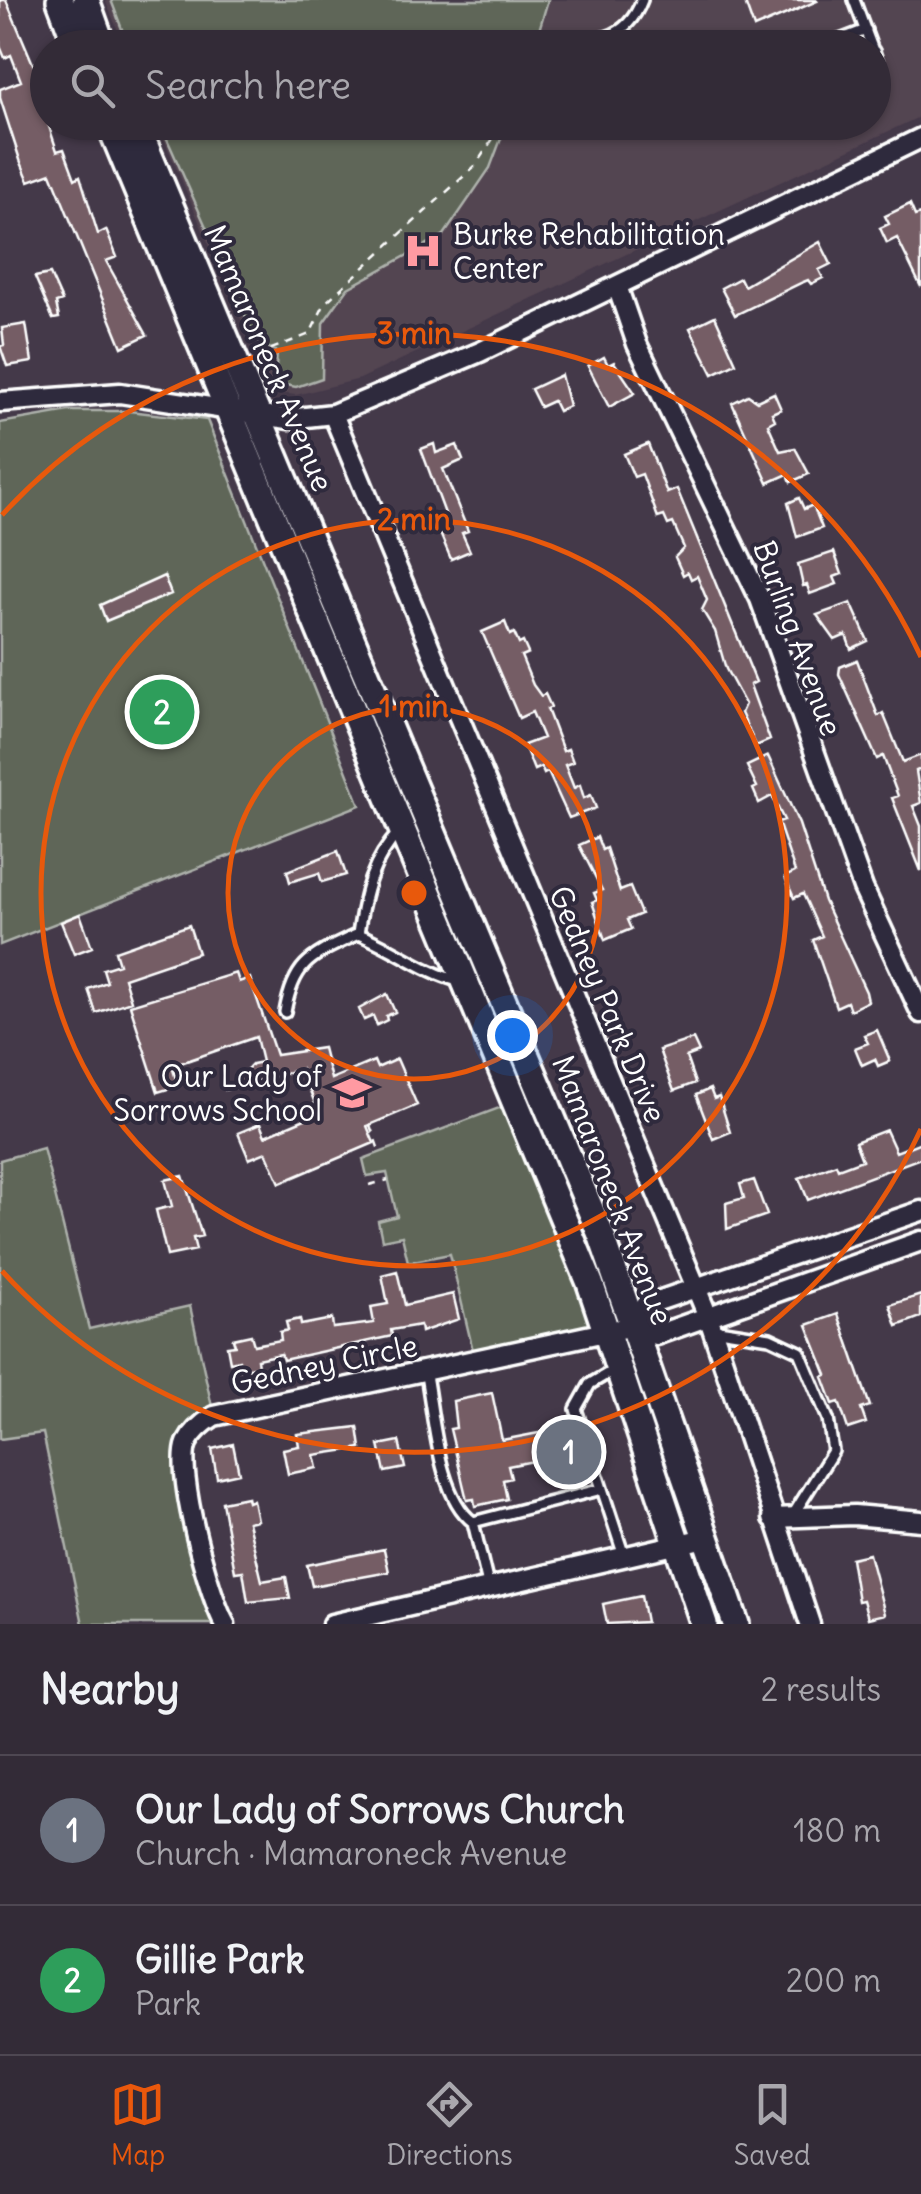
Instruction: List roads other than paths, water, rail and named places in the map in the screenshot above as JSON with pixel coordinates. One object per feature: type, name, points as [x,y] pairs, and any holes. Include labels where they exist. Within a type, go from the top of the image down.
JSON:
[{"type":"main road","points":[[60,0],[71,30]]},
{"type":"main road","points":[[86,0],[97,30]]},
{"type":"main road","name":"Mamaroneck Avenue","points":[[116,140],[223,406],[466,983],[620,1328],[736,1624]]},
{"type":"main road","name":"Mamaroneck Avenue","points":[[143,140],[579,1179],[620,1328],[620,1367],[704,1624]]},
{"type":"street","points":[[0,402],[120,393],[288,419],[333,414],[480,352],[921,138]]},
{"type":"street","name":"Burling Avenue","points":[[617,286],[637,344],[760,600],[857,873],[921,1013]]},
{"type":"street","name":"Gedney Park Drive","points":[[333,414],[710,1324],[782,1518],[810,1624]]},
{"type":"street","points":[[620,1328],[646,1306],[921,1211]]},
{"type":"street","points":[[620,1328],[656,1336],[710,1324],[921,1241]]},
{"type":"street","name":"Gedney Circle","points":[[225,1624],[208,1592],[184,1466],[188,1442],[214,1416],[620,1328]]},
{"type":"street","points":[[782,1518],[854,1515],[921,1521]]},
{"type":"street","points":[[332,1624],[705,1538]]},
{"type":"lane","points":[[625,30],[632,24],[642,0]]},
{"type":"lane","points":[[854,0],[866,30]]},
{"type":"lane","points":[[358,934],[363,902],[380,851],[402,829]]},
{"type":"lane","points":[[285,1012],[290,982],[299,966],[358,934],[385,944],[438,976],[466,983]]},
{"type":"lane","points":[[710,1324],[770,1338],[800,1352],[828,1419],[833,1451],[782,1518]]},
{"type":"lane","points":[[620,1367],[590,1384],[576,1409],[625,1558]]},
{"type":"lane","points":[[425,1370],[448,1491],[460,1512],[473,1522],[489,1589]]},
{"type":"lane","points":[[473,1522],[602,1489]]},
{"type":"place","name":"Burke Rehabilitation Center","points":[[423,251]]},
{"type":"place","name":"Gillie Park","points":[[162,712]]},
{"type":"place","name":"Our Lady of Sorrows School","points":[[352,1093]]},
{"type":"place","name":"Our Lady of Sorrows Church","points":[[569,1452]]}]
